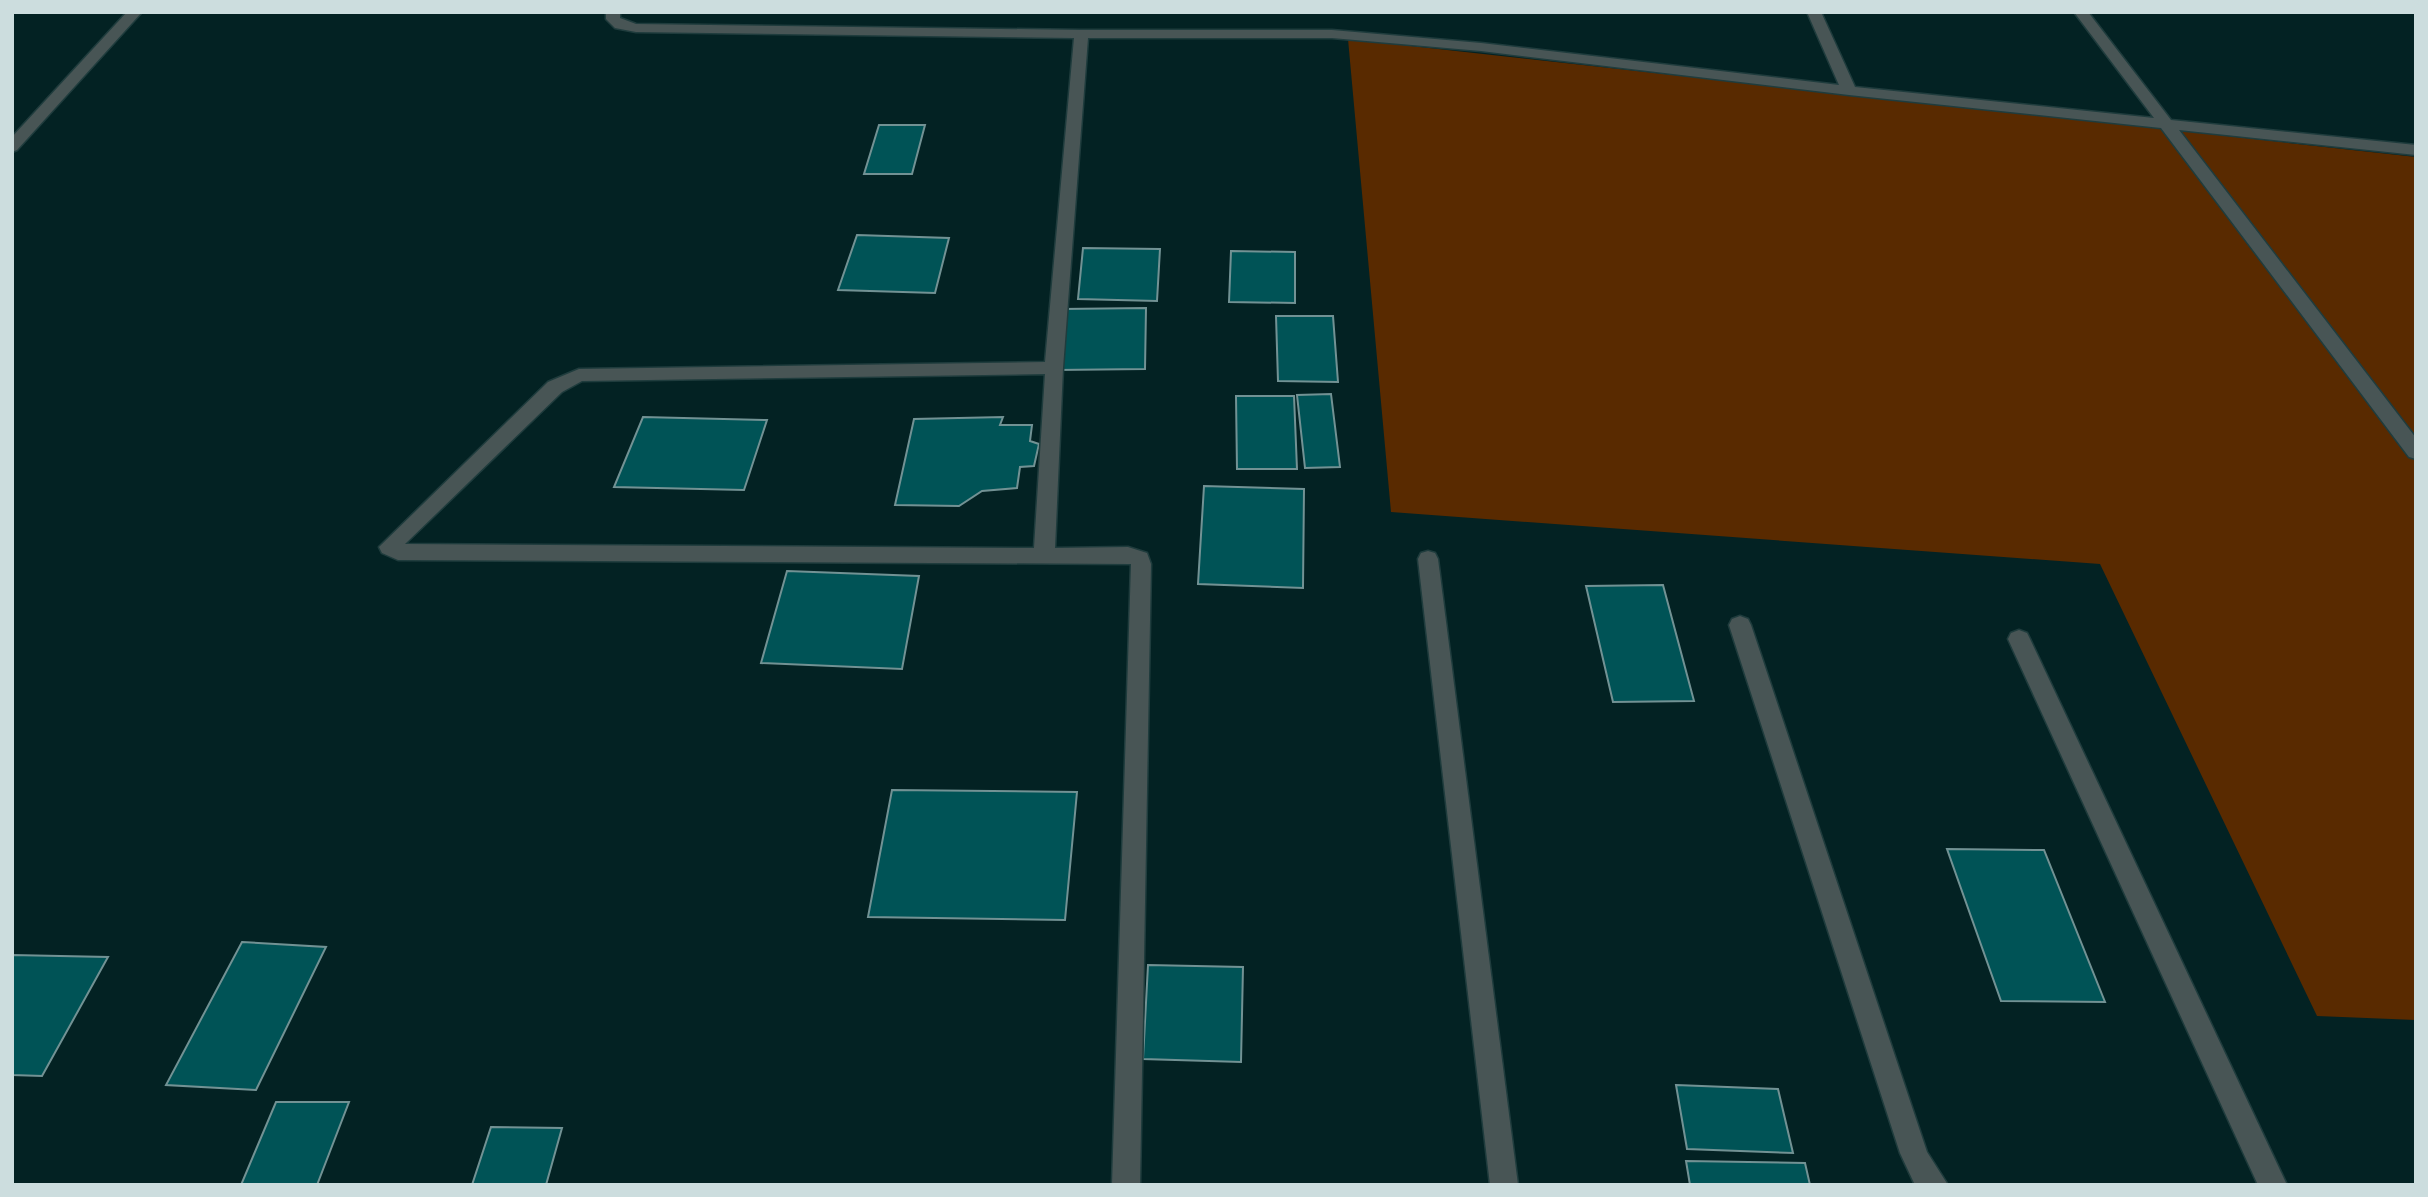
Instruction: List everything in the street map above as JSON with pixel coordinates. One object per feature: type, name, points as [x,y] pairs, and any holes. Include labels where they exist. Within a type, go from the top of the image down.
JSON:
[{"type":"street","points":[[12,147],[135,12]]},
{"type":"street","points":[[613,12],[613,19],[620,25],[636,28],[1081,34],[1263,33],[1396,38],[1689,70],[1849,91],[2416,150]]},
{"type":"street","points":[[1814,12],[1849,91]]},
{"type":"street","points":[[2081,12],[2416,452]]},
{"type":"street","points":[[1044,556],[1054,368],[1081,34]]},
{"type":"street","points":[[1054,368],[579,375],[566,379],[555,387],[389,547],[398,552],[1128,555],[1140,559],[1126,1185]]},
{"type":"street","points":[[1428,559],[1504,1185]]},
{"type":"street","points":[[1740,625],[1914,1153],[1922,1172],[1934,1185]]},
{"type":"street","points":[[2019,639],[2273,1185]]},
{"type":"shaded area","points":[[1348,39],[2416,157],[2416,1020],[2317,1016],[2100,564],[1391,512]]},
{"type":"building","points":[[879,125],[925,125],[912,174],[864,174]]},
{"type":"building","points":[[857,235],[949,238],[935,293],[838,290]]},
{"type":"building","points":[[1083,248],[1160,249],[1157,301],[1078,299]]},
{"type":"building","points":[[1231,251],[1295,252],[1295,303],[1229,302]]},
{"type":"building","points":[[1146,308],[1145,369],[1056,370],[1061,309]]},
{"type":"building","points":[[1276,316],[1333,316],[1338,382],[1278,381]]},
{"type":"building","points":[[1331,394],[1340,467],[1305,468],[1297,395]]},
{"type":"building","points":[[1236,396],[1294,396],[1297,469],[1237,469]]},
{"type":"building","points":[[643,417],[767,420],[744,490],[614,487]]},
{"type":"building","points":[[1003,417],[1000,425],[1032,425],[1030,441],[1039,444],[1034,466],[1020,467],[1017,488],[982,491],[959,506],[895,505],[914,419]]},
{"type":"building","points":[[1204,486],[1304,489],[1303,588],[1198,584]]},
{"type":"building","points":[[787,571],[919,576],[902,669],[761,663]]},
{"type":"building","points":[[1663,585],[1694,701],[1613,702],[1586,586]]},
{"type":"building","points":[[892,790],[1077,792],[1065,920],[868,917]]},
{"type":"building","points":[[1947,849],[2044,850],[2105,1002],[2001,1001]]},
{"type":"building","points":[[242,942],[326,947],[256,1090],[166,1085]]},
{"type":"building","points":[[12,955],[108,957],[42,1076],[12,1075]]},
{"type":"building","points":[[1148,965],[1243,967],[1241,1062],[1143,1059]]},
{"type":"building","points":[[1676,1085],[1778,1089],[1793,1153],[1687,1149]]},
{"type":"building","points":[[276,1102],[349,1102],[317,1185],[241,1185]]},
{"type":"building","points":[[491,1127],[562,1128],[546,1185],[472,1185]]},
{"type":"building","points":[[1686,1161],[1805,1163],[1810,1185],[1690,1185]]}]
